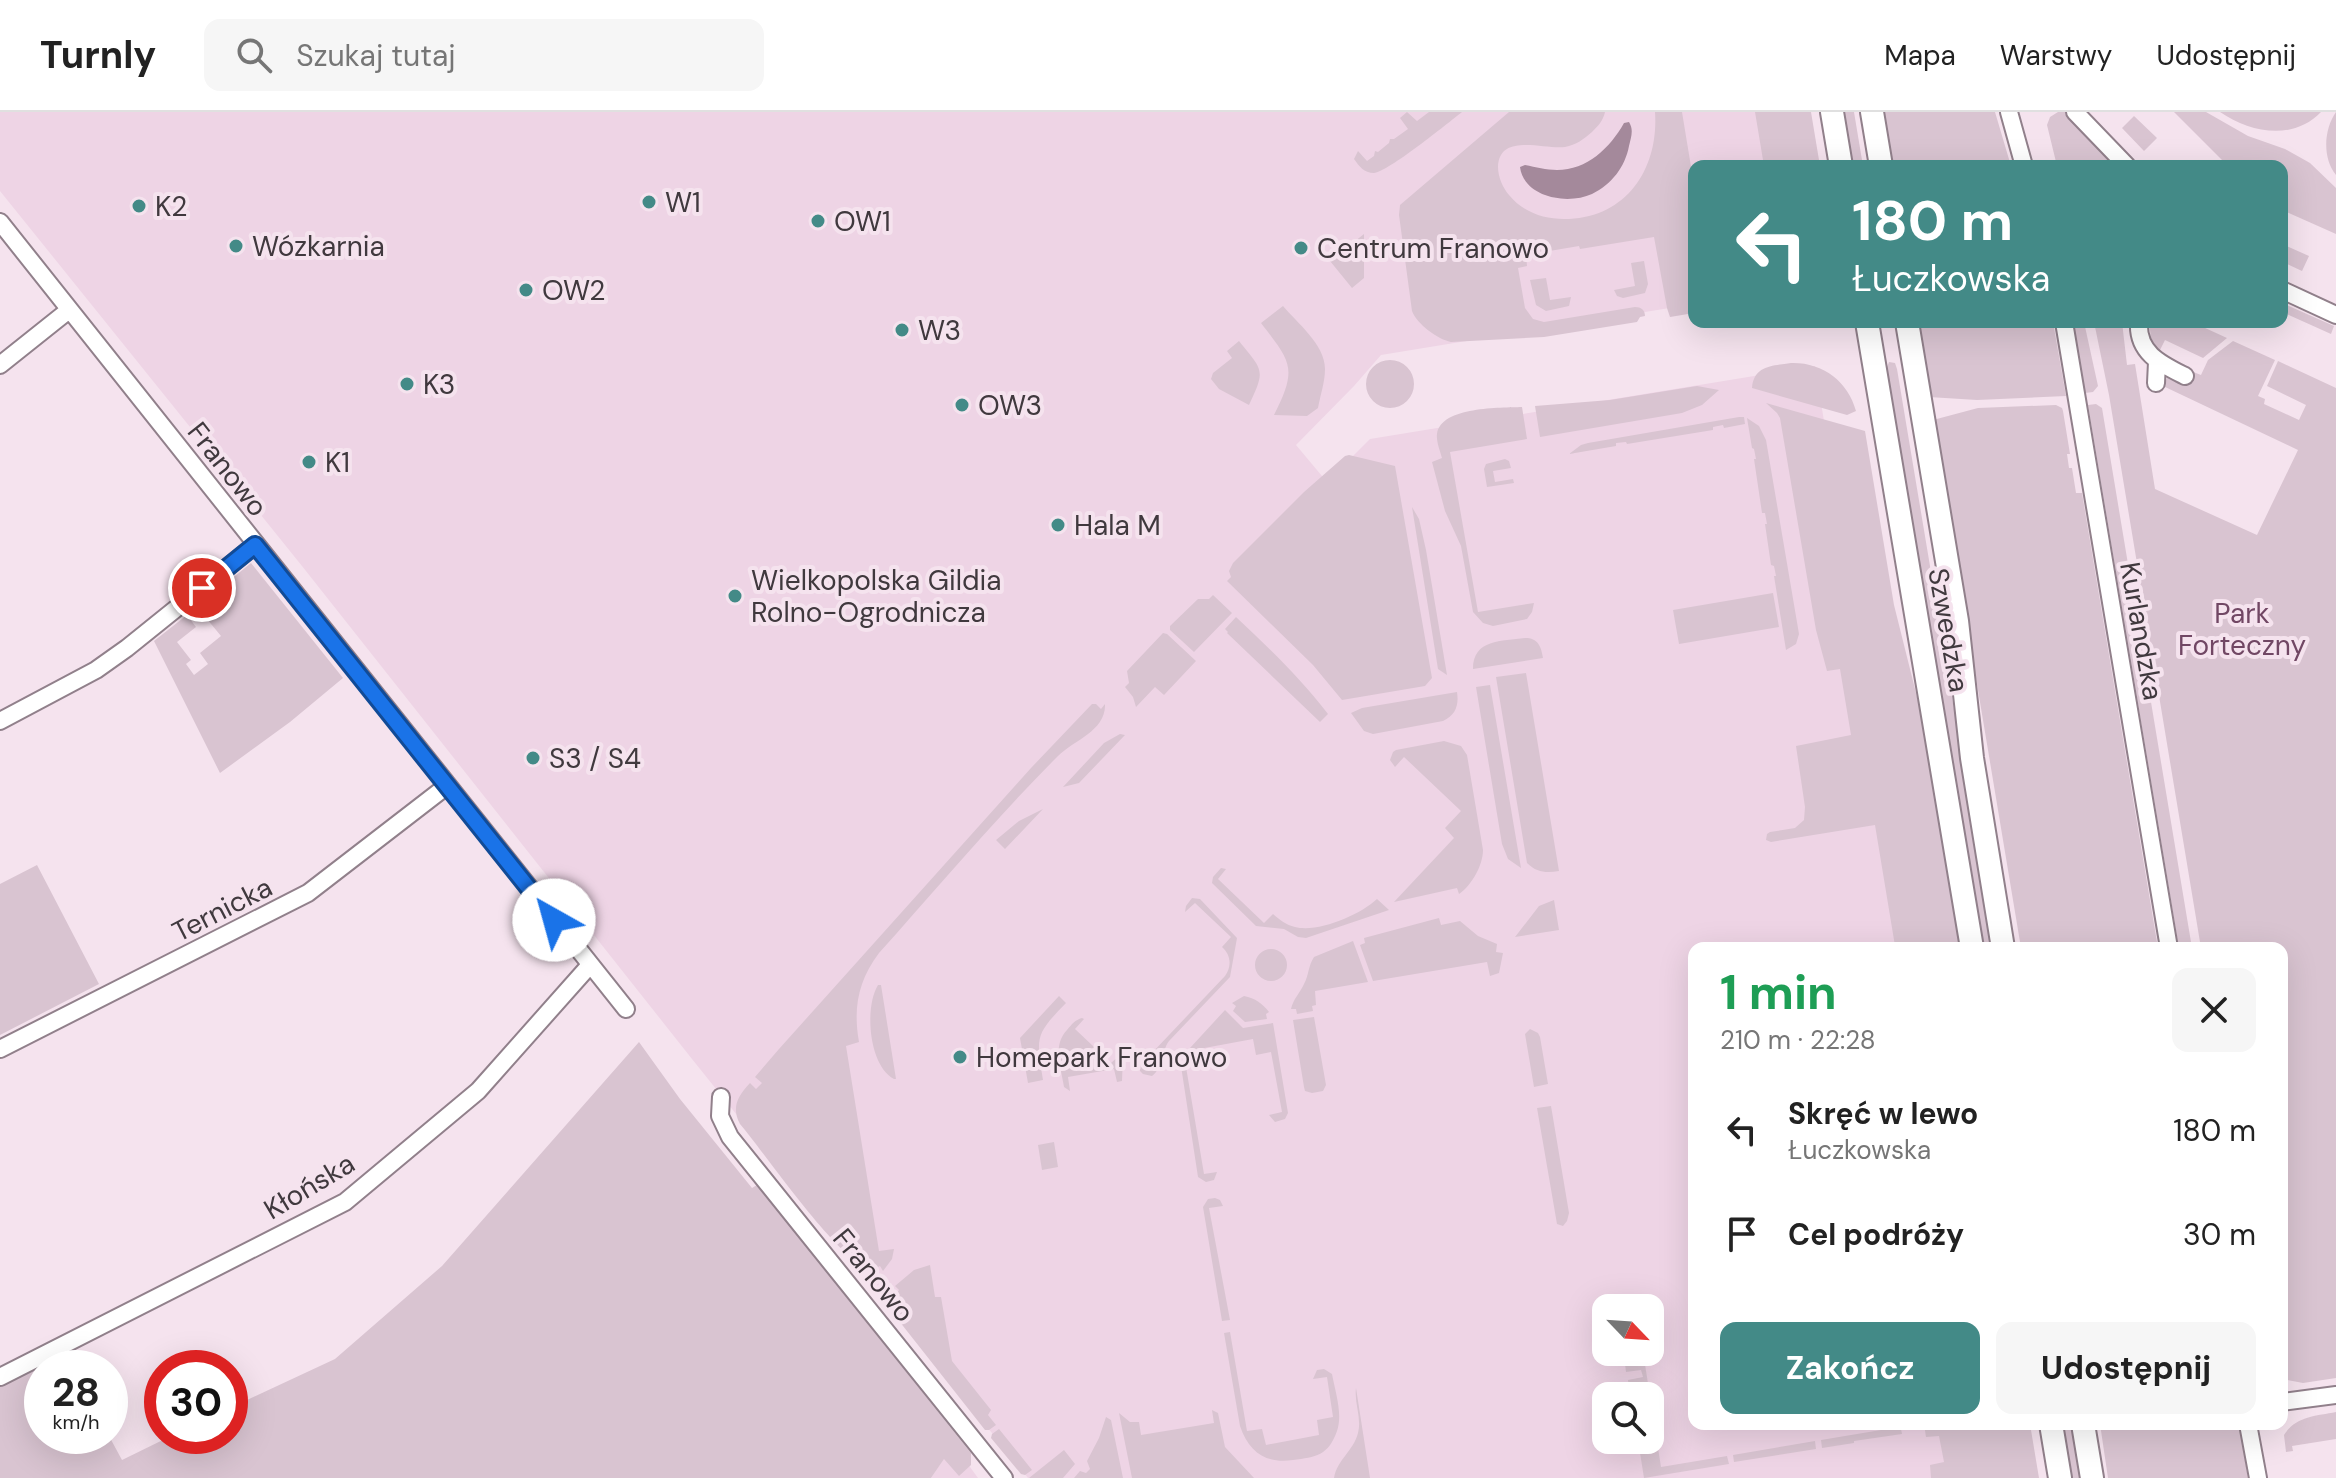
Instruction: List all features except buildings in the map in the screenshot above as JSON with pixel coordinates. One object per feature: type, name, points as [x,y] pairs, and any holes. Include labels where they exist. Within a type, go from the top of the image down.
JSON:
[{"type":"street","points":[[1832,112],[1840,160]]},
{"type":"street","points":[[1872,112],[1880,160]]},
{"type":"street","points":[[2009,112],[2022,160]]},
{"type":"street","points":[[2075,112],[2121,160]]},
{"type":"street","name":"Franowo","points":[[0,222],[626,1009]]},
{"type":"street","points":[[2288,293],[2336,315]]},
{"type":"street","points":[[0,365],[69,310]]},
{"type":"street","name":"Szwedzka","points":[[1868,328],[1971,942]]},
{"type":"street","name":"Szwedzka","points":[[1908,328],[1954,606],[1972,758],[2002,942]]},
{"type":"street","name":"Kurlandzka","points":[[2065,328],[2168,942]]},
{"type":"street","points":[[2138,328],[2145,348],[2157,362],[2185,376]]},
{"type":"street","points":[[2156,383],[2157,362]]},
{"type":"street","points":[[0,721],[96,670],[255,545]]},
{"type":"street","name":"Ternicka","points":[[0,1049],[308,893],[448,785]]},
{"type":"street","name":"Kłońska","points":[[0,1377],[345,1202],[478,1091],[590,965]]},
{"type":"street","name":"Franowo","points":[[721,1097],[720,1116],[730,1137],[1004,1478]]},
{"type":"street","points":[[2288,1401],[2336,1395]]},
{"type":"street","points":[[2052,1430],[2060,1478]]},
{"type":"street","points":[[2084,1430],[2092,1478]]},
{"type":"street","points":[[2249,1430],[2258,1478]]},
{"type":"shaded area","name":"Homepark Franowo","points":[[0,112],[1756,112],[1764,160],[1688,160],[1688,305],[1381,355],[1296,445],[1327,482],[1370,439],[1815,366],[1851,586],[1851,621],[1904,942],[1688,942],[1688,1430],[1981,1430],[1950,1478],[1028,1478],[0,191]]},
{"type":"shaded area","points":[[1629,122],[1632,134],[1624,161],[1611,180],[1592,194],[1571,199],[1548,196],[1538,192],[1523,178],[1520,167],[1525,165],[1557,170],[1588,162],[1605,149],[1624,123]]},
{"type":"shaded area","points":[[953,1445],[970,1467],[978,1478],[931,1478]]},
{"type":"green space","points":[[1407,112],[1417,121],[1429,112],[1462,112],[1392,165],[1374,173],[1362,169],[1354,159],[1358,151],[1367,161],[1390,139],[1408,129],[1400,118]]},
{"type":"green space","points":[[1509,112],[1605,112],[1594,130],[1573,145],[1514,146],[1500,156],[1498,167],[1505,189],[1521,206],[1549,218],[1586,217],[1621,200],[1634,187],[1651,153],[1655,112],[1682,112],[1690,160],[1688,314],[1670,317],[1654,237],[1526,255],[1527,266],[1518,268],[1525,308],[1533,319],[1544,322],[1635,307],[1645,314],[1637,322],[1544,337],[1451,342],[1423,326],[1412,311],[1400,205]]},
{"type":"green space","points":[[1755,112],[1811,112],[1819,160],[1763,160]]},
{"type":"green space","points":[[1843,112],[1854,112],[1862,160],[1851,160]]},
{"type":"green space","points":[[1882,112],[1995,112],[2009,160],[1890,160]]},
{"type":"green space","points":[[2065,112],[2109,160],[2056,160],[2047,125],[2050,117]]},
{"type":"green space","points":[[2174,112],[2206,112],[2248,136],[2285,149],[2310,163],[2336,188],[2336,234],[2288,213],[2288,160],[2222,160]]},
{"type":"green space","points":[[2220,112],[2321,112],[2298,127],[2272,131],[2245,125]]},
{"type":"green space","points":[[2336,112],[2336,175],[2328,160],[2326,144]]},
{"type":"green space","points":[[2134,116],[2157,138],[2144,151],[2122,128]]},
{"type":"green space","points":[[1364,234],[1364,278],[1352,288],[1330,261]]},
{"type":"green space","points":[[2288,247],[2309,256],[2302,271],[2288,264]]},
{"type":"green space","points":[[1644,261],[1648,284],[1645,293],[1623,298],[1617,296],[1614,290],[1635,286],[1631,263]]},
{"type":"green space","points":[[1546,278],[1550,300],[1571,297],[1569,306],[1546,311],[1536,305],[1530,280]]},
{"type":"green space","points":[[1283,306],[1309,334],[1324,360],[1325,374],[1318,408],[1307,416],[1274,415],[1286,386],[1288,366],[1279,347],[1261,323]]},
{"type":"green space","points":[[2288,306],[2334,326],[2331,334],[2288,315]]},
{"type":"green space","points":[[1917,328],[2054,328],[2066,396],[1977,400],[1929,397]]},
{"type":"green space","points":[[2074,328],[2085,328],[2098,386],[2093,392],[2085,393]]},
{"type":"green space","name":"Park Forteczny","points":[[2095,328],[2123,328],[2127,365],[2135,364],[2155,489],[2257,535],[2298,450],[2163,386],[2168,376],[2188,370],[2201,375],[2208,360],[2233,341],[2275,360],[2258,396],[2265,399],[2264,404],[2299,420],[2306,405],[2267,386],[2278,361],[2336,388],[2336,1378],[2303,1383],[2288,1380],[2288,942],[2200,942]]},
{"type":"green space","points":[[2150,328],[2205,328],[2227,338],[2203,358],[2165,340],[2159,352],[2151,338]]},
{"type":"green space","points":[[1239,341],[1257,365],[1260,377],[1249,405],[1219,389],[1211,379],[1213,373],[1232,358],[1227,351]]},
{"type":"green space","points":[[1390,360],[1407,367],[1414,384],[1407,401],[1390,408],[1373,401],[1366,384],[1373,367]]},
{"type":"green space","points":[[1889,362],[1895,363],[1993,942],[1982,942],[1886,370]]},
{"type":"green space","points":[[1791,363],[1813,366],[1832,375],[1847,391],[1856,411],[1847,415],[1752,388],[1760,371]]},
{"type":"green space","points":[[1697,386],[1719,390],[1702,405],[1682,413],[1540,437],[1535,406],[1610,400]]},
{"type":"green space","points":[[1766,403],[1865,431],[1894,605],[1921,713],[1960,942],[1894,942],[1875,825],[1771,842],[1766,840],[1770,832],[1795,828],[1804,820],[1796,746],[1851,735],[1840,669],[1827,671],[1816,630],[1777,413]]},
{"type":"green space","points":[[2096,404],[2102,408],[2191,942],[2178,942],[2088,405]]},
{"type":"green space","points":[[2056,405],[2062,408],[2070,454],[2067,454],[2069,468],[2072,468],[2076,493],[2082,493],[2157,942],[2020,942],[1933,420],[1978,408]]},
{"type":"green space","points":[[1522,407],[1527,439],[1450,452],[1478,612],[1534,603],[1527,619],[1493,626],[1483,623],[1473,612],[1461,546],[1445,511],[1432,462],[1442,458],[1437,434],[1449,418],[1473,410]]},
{"type":"green space","points":[[1744,417],[1745,424],[1724,428],[1723,425],[1713,427],[1713,430],[1627,444],[1616,443],[1616,446],[1569,454],[1588,443]]},
{"type":"green space","points":[[1747,418],[1759,426],[1766,440],[1799,634],[1796,644],[1786,650],[1776,576],[1771,565],[1767,524],[1765,513],[1762,513],[1756,459]]},
{"type":"green space","points":[[1349,455],[1395,466],[1432,678],[1425,686],[1342,700],[1313,665],[1227,581],[1231,577],[1229,571],[1233,563],[1304,492]]},
{"type":"green space","points":[[1505,459],[1511,468],[1493,471],[1495,482],[1513,479],[1514,483],[1487,487],[1486,464]]},
{"type":"green space","points":[[1412,507],[1419,519],[1426,550],[1447,675],[1438,669]]},
{"type":"green space","points":[[251,563],[343,678],[290,722],[220,773],[154,641],[187,615],[196,627],[177,642],[191,660],[186,664],[194,675],[208,664],[200,653],[221,636],[197,607]]},
{"type":"green space","points":[[1773,593],[1779,627],[1679,644],[1673,610]]},
{"type":"green space","points":[[1213,595],[1232,613],[1194,652],[1170,630],[1170,626],[1198,599],[1209,599]]},
{"type":"green space","points":[[1236,617],[1284,664],[1328,714],[1320,722],[1227,633],[1225,629]]},
{"type":"green space","points":[[1163,633],[1196,661],[1164,695],[1155,687],[1136,707],[1125,687],[1129,683],[1127,671]]},
{"type":"green space","points":[[1533,639],[1538,644],[1543,658],[1473,669],[1474,659],[1483,647],[1498,641]]},
{"type":"green space","points":[[1526,673],[1559,871],[1542,872],[1527,863],[1496,677]]},
{"type":"green space","points":[[1490,685],[1521,868],[1508,859],[1502,844],[1476,687]]},
{"type":"green space","points":[[1457,692],[1456,709],[1443,721],[1373,734],[1364,731],[1351,713],[1362,708]]},
{"type":"green space","points":[[1092,704],[1101,709],[1105,704],[1104,713],[1095,728],[1058,756],[989,829],[879,953],[862,984],[857,1006],[859,1042],[846,1046],[879,1251],[894,1249],[892,1259],[883,1271],[880,1266],[872,1270],[841,1249],[803,1206],[740,1124],[737,1102],[750,1083],[756,1089],[762,1083],[755,1077],[779,1049]]},
{"type":"green space","points":[[1120,734],[1125,735],[1079,783],[1063,787],[1104,743]]},
{"type":"green space","points":[[1444,741],[1461,746],[1467,755],[1483,850],[1481,862],[1472,880],[1459,894],[1457,888],[1394,902],[1454,838],[1445,828],[1461,811],[1404,757],[1395,767],[1390,760],[1396,750]]},
{"type":"green space","points":[[1043,809],[1005,849],[996,840],[1019,821]]},
{"type":"green space","points":[[37,865],[99,984],[0,1035],[0,884]]},
{"type":"green space","points":[[1221,868],[1226,869],[1218,879],[1264,923],[1273,914],[1295,927],[1327,925],[1350,916],[1377,899],[1389,910],[1306,938],[1298,937],[1284,929],[1256,926],[1212,883]]},
{"type":"green space","points":[[1192,898],[1200,899],[1237,938],[1230,977],[1169,1041],[1156,1073],[1152,1076],[1143,1074],[1140,1062],[1225,976],[1229,968],[1229,957],[1222,947],[1231,937],[1195,903],[1185,912]]},
{"type":"green space","points":[[1554,900],[1559,930],[1515,937],[1539,906]]},
{"type":"green space","points":[[1439,918],[1441,925],[1460,921],[1478,936],[1497,944],[1496,952],[1503,953],[1499,973],[1490,976],[1487,962],[1373,981],[1360,945],[1365,943],[1364,938]]},
{"type":"green space","points":[[1353,941],[1368,982],[1315,991],[1313,1011],[1297,1014],[1296,1009],[1291,1009],[1314,957]]},
{"type":"green space","points":[[1271,949],[1282,954],[1287,965],[1282,976],[1271,981],[1260,976],[1255,965],[1260,954]]},
{"type":"green space","points":[[878,985],[881,985],[896,1079],[879,1062],[871,1036],[871,1008]]},
{"type":"green space","points":[[1059,996],[1066,1003],[1048,1022],[1040,1037],[1043,1080],[1028,1083],[1020,1038]]},
{"type":"green space","points":[[1244,996],[1264,1006],[1269,1012],[1267,1019],[1245,1022],[1233,1011],[1236,1006],[1232,1003]]},
{"type":"green space","points":[[1225,1010],[1243,1028],[1273,1023],[1288,1113],[1285,1119],[1275,1122],[1269,1115],[1282,1112],[1271,1052],[1256,1055],[1253,1039],[1199,1049],[1202,1064],[1186,1067],[1204,1174],[1217,1172],[1214,1180],[1206,1182],[1198,1177],[1181,1066],[1190,1048]]},
{"type":"green space","points":[[1314,1017],[1326,1085],[1323,1091],[1312,1093],[1305,1091],[1293,1020]]},
{"type":"green space","points":[[1082,1018],[1075,1029],[1111,1063],[1123,1055],[1122,1081],[1117,1082],[1114,1069],[1068,1077],[1070,1091],[1064,1087],[1060,1043],[1070,1026]]},
{"type":"green space","points":[[1530,1029],[1540,1037],[1548,1084],[1534,1087],[1525,1034]]},
{"type":"green space","points":[[639,1042],[680,1099],[752,1188],[757,1185],[971,1453],[971,1465],[959,1476],[944,1459],[931,1478],[0,1478],[0,1384],[24,1372],[24,1454],[119,1454],[122,1460],[144,1449],[144,1454],[248,1454],[248,1400],[335,1359],[442,1266]]},
{"type":"green space","points":[[1551,1106],[1569,1213],[1563,1226],[1557,1224],[1537,1108]]},
{"type":"green space","points":[[1054,1142],[1058,1167],[1042,1170],[1038,1145]]},
{"type":"green space","points":[[1215,1198],[1223,1206],[1209,1208],[1230,1320],[1222,1321],[1203,1207],[1208,1199]]},
{"type":"green space","points":[[930,1265],[935,1297],[941,1297],[952,1361],[991,1410],[988,1415],[996,1425],[989,1430],[985,1430],[892,1312],[892,1301],[899,1290],[895,1286],[914,1270]]},
{"type":"green space","points":[[1230,1332],[1247,1431],[1262,1429],[1266,1445],[1319,1435],[1317,1420],[1333,1417],[1327,1377],[1313,1379],[1317,1370],[1324,1369],[1332,1374],[1338,1402],[1339,1424],[1330,1446],[1308,1458],[1284,1461],[1267,1458],[1254,1450],[1240,1426],[1224,1333]]},
{"type":"green space","points":[[1625,1366],[1645,1366],[1648,1382],[1628,1382],[1643,1377],[1641,1370],[1626,1372]]},
{"type":"green space","points":[[1356,1388],[1370,1478],[1334,1478],[1358,1433]]},
{"type":"green space","points":[[1212,1410],[1218,1413],[1225,1447],[1254,1478],[1132,1478],[1119,1413],[1130,1422],[1139,1422],[1141,1435],[1214,1423]]},
{"type":"green space","points":[[2336,1412],[2336,1439],[2292,1446],[2293,1451],[2286,1452],[2284,1435],[2294,1424]]},
{"type":"green space","points":[[1106,1417],[1111,1420],[1123,1478],[1074,1478],[1080,1471],[1086,1473],[1090,1469],[1087,1461]]},
{"type":"green space","points":[[999,1429],[1032,1470],[1025,1475],[991,1438]]},
{"type":"green space","points":[[1881,1430],[1901,1430],[1902,1434],[1822,1448],[1821,1440]]},
{"type":"green space","points":[[1925,1430],[2031,1430],[2039,1478],[1931,1478],[1930,1465],[1944,1462],[1939,1436],[1926,1437]]},
{"type":"green space","points":[[2063,1430],[2074,1430],[2081,1478],[2070,1478]]},
{"type":"green space","points":[[2101,1430],[2240,1430],[2248,1478],[2108,1478]]},
{"type":"green space","points":[[1815,1441],[1816,1449],[1734,1462],[1733,1455]]},
{"type":"green space","points":[[1064,1450],[1075,1464],[1063,1478],[1029,1478]]},
{"type":"green space","points":[[1640,1454],[1659,1454],[1661,1467],[1727,1456],[1729,1464],[1644,1478]]},
{"type":"place","name":"W1","points":[[649,202]]},
{"type":"place","name":"K2","points":[[139,206]]},
{"type":"place","name":"OW1","points":[[818,221]]},
{"type":"place","name":"Wózkarnia","points":[[236,246]]},
{"type":"place","name":"Centrum Franowo","points":[[1301,248]]},
{"type":"place","name":"OW2","points":[[526,290]]},
{"type":"place","name":"W3","points":[[902,330]]},
{"type":"place","name":"K3","points":[[407,384]]},
{"type":"place","name":"OW3","points":[[962,405]]},
{"type":"place","name":"K1","points":[[309,462]]},
{"type":"place","name":"Hala M","points":[[1058,525]]},
{"type":"place","name":"Wielkopolska Gildia Rolno-Ogrodnicza","points":[[735,596]]},
{"type":"place","name":"S3 / S4","points":[[533,758]]},
{"type":"place","name":"Homepark Franowo","points":[[960,1057]]},
{"type":"route","points":[[202,588],[255,545],[554,920]]}]
